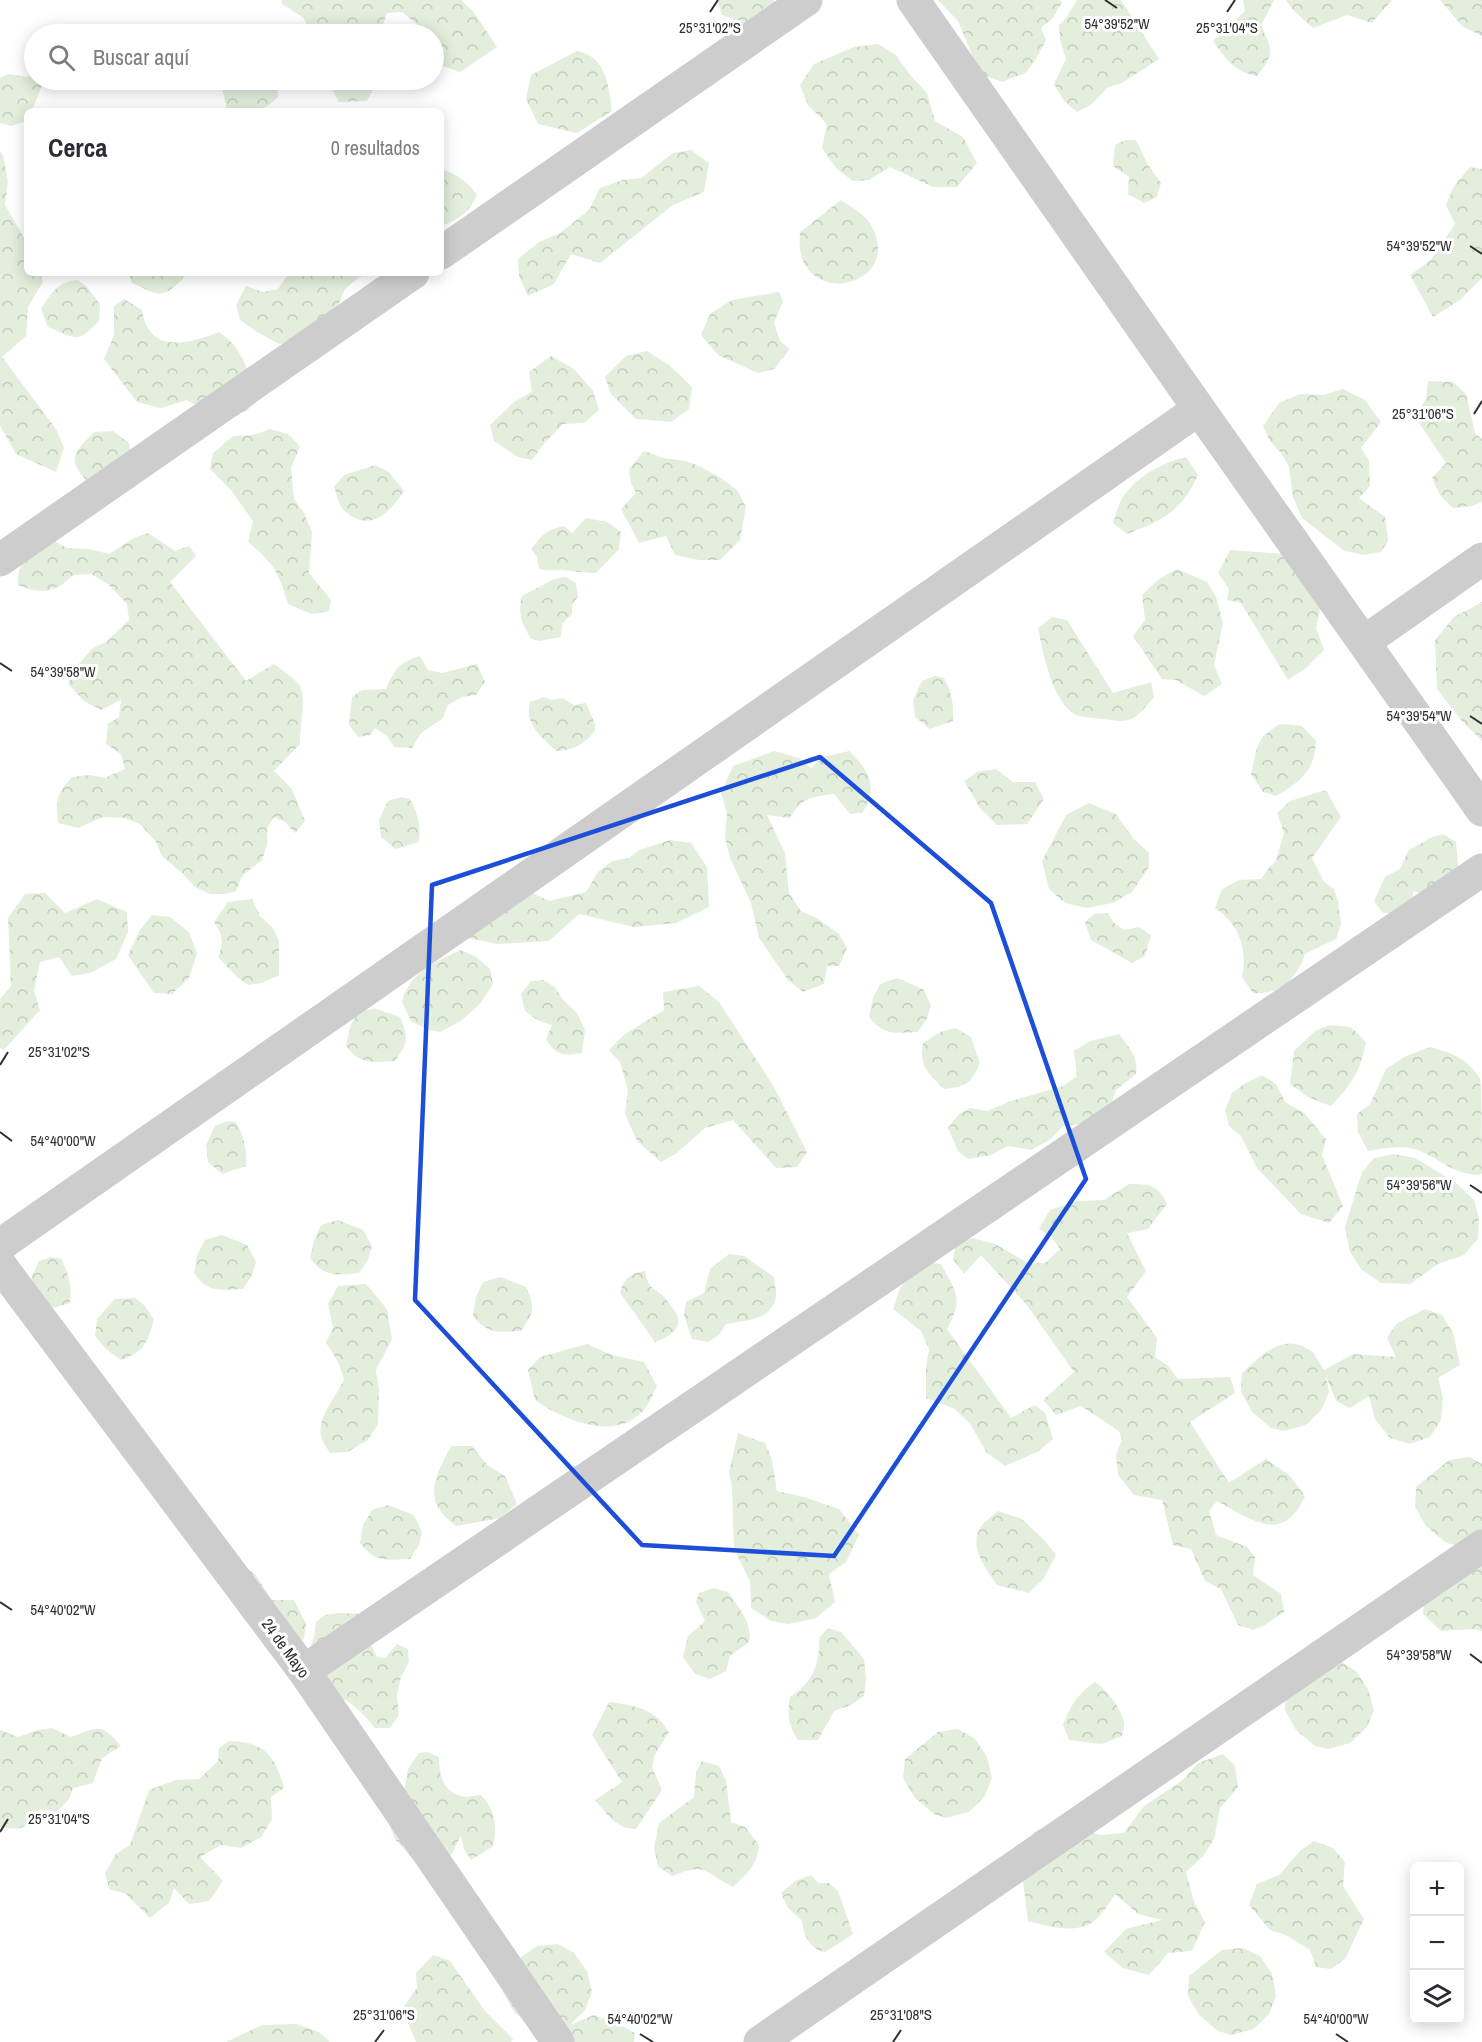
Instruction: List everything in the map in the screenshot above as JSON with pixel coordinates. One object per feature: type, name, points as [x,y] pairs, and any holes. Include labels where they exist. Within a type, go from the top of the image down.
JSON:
[{"type":"street","points":[[444,252],[806,0]]},
{"type":"street","points":[[913,0],[1482,810]]},
{"type":"street","points":[[0,560],[409,276]]},
{"type":"street","points":[[0,1245],[1199,410]]},
{"type":"street","points":[[1364,642],[1482,559]]},
{"type":"street","points":[[304,1671],[1482,870]]},
{"type":"street","name":"24 de Mayo","points":[[0,1265],[304,1671],[558,2042]]},
{"type":"street","points":[[760,2042],[1482,1546]]},
{"type":"highlighted area","points":[[820,757],[991,903],[1086,1179],[834,1556],[642,1545],[415,1300],[432,885]]},
{"type":"green space","points":[[282,0],[461,0],[473,11],[497,47],[460,72],[444,66],[444,24],[417,24],[402,12],[387,13],[383,24],[306,24],[304,18],[282,4]]},
{"type":"green space","points":[[717,0],[774,0],[773,10],[749,26],[722,15]]},
{"type":"green space","points":[[938,0],[1060,0],[1062,3],[1052,19],[1041,28],[1046,40],[1035,61],[1025,73],[1002,82],[980,74],[958,21]]},
{"type":"green space","points":[[1077,0],[1121,0],[1159,59],[1122,83],[1108,87],[1092,104],[1077,112],[1064,101],[1054,84],[1066,59],[1060,40],[1059,25]]},
{"type":"green space","points":[[1243,0],[1274,0],[1261,25],[1270,46],[1270,56],[1257,76],[1236,68],[1213,41],[1245,11]]},
{"type":"green space","points":[[1286,0],[1392,0],[1372,23],[1347,15],[1313,28],[1294,11]]},
{"type":"green space","points":[[1440,0],[1482,0],[1482,36],[1463,27]]},
{"type":"green space","points":[[878,44],[896,55],[927,93],[935,121],[963,137],[977,163],[957,187],[933,187],[890,167],[869,180],[853,181],[837,169],[822,148],[827,124],[808,105],[800,85],[814,64],[854,47]]},
{"type":"green space","points":[[577,51],[587,54],[600,66],[607,82],[612,111],[577,133],[538,124],[526,99],[531,75]]},
{"type":"green space","points":[[8,74],[24,76],[24,90],[40,90],[33,108],[24,108],[24,122],[11,126],[0,123],[0,78]]},
{"type":"green space","points":[[222,90],[278,90],[278,97],[263,108],[227,108]]},
{"type":"green space","points":[[332,90],[373,90],[367,101],[339,102]]},
{"type":"green space","points":[[1125,140],[1136,140],[1148,165],[1161,183],[1157,197],[1144,203],[1128,194],[1129,177],[1113,166],[1115,145]]},
{"type":"green space","points":[[691,150],[709,163],[704,192],[673,205],[600,263],[571,254],[554,284],[528,296],[519,276],[518,259],[539,242],[560,233],[589,210],[600,188],[623,180],[641,178],[673,153]]},
{"type":"green space","points":[[0,151],[3,155],[8,181],[5,205],[24,238],[24,276],[41,276],[43,282],[28,307],[26,336],[2,357],[56,429],[64,448],[56,472],[16,454],[0,426]]},
{"type":"green space","points":[[1470,167],[1482,169],[1482,278],[1460,300],[1433,317],[1410,275],[1431,260],[1455,224],[1446,205],[1454,186]]},
{"type":"green space","points":[[444,170],[461,179],[477,195],[471,206],[454,221],[444,225]]},
{"type":"green space","points":[[841,200],[870,223],[878,247],[875,263],[865,275],[851,282],[835,283],[820,279],[807,268],[800,250],[800,232]]},
{"type":"green space","points":[[129,276],[184,276],[169,291],[159,294],[132,283]]},
{"type":"green space","points":[[287,276],[363,276],[345,289],[331,323],[305,341],[279,344],[240,320],[236,305],[246,286],[263,292],[278,289]]},
{"type":"green space","points":[[78,280],[86,286],[100,304],[99,321],[85,334],[75,337],[48,327],[41,309],[56,289],[65,283]]},
{"type":"green space","points":[[779,292],[783,301],[774,323],[780,341],[790,349],[774,369],[758,373],[718,355],[701,335],[710,314],[732,300]]},
{"type":"green space","points":[[124,299],[142,310],[146,324],[161,340],[183,342],[219,332],[240,354],[259,399],[250,408],[228,421],[187,400],[161,408],[137,402],[104,359],[114,335],[114,306]]},
{"type":"green space","points":[[647,351],[669,365],[692,387],[689,409],[671,422],[636,419],[611,394],[605,377],[626,356]]},
{"type":"green space","points":[[551,356],[574,369],[593,391],[599,410],[584,423],[563,424],[532,460],[518,457],[494,441],[490,425],[514,402],[532,392],[529,372]]},
{"type":"green space","points":[[1428,381],[1453,382],[1466,394],[1475,433],[1482,439],[1482,502],[1472,506],[1453,508],[1440,495],[1432,478],[1446,463],[1415,417],[1426,399]]},
{"type":"green space","points":[[1343,389],[1365,400],[1381,422],[1361,448],[1369,460],[1370,486],[1359,498],[1385,517],[1388,541],[1381,552],[1363,555],[1343,550],[1302,518],[1293,497],[1289,467],[1281,453],[1270,441],[1263,426],[1279,403],[1300,394],[1323,395]]},
{"type":"green space","points":[[270,429],[288,434],[300,446],[291,468],[294,499],[304,513],[312,532],[309,573],[331,600],[329,611],[311,614],[288,604],[282,584],[274,569],[264,556],[248,542],[253,521],[231,490],[210,469],[213,453],[233,436],[253,435]]},
{"type":"green space","points":[[113,431],[129,443],[131,453],[87,481],[76,466],[75,455],[94,432]]},
{"type":"green space","points":[[644,451],[699,466],[737,490],[746,507],[740,540],[720,560],[699,560],[675,555],[666,536],[639,543],[621,509],[636,493],[631,483],[629,469]]},
{"type":"green space","points":[[1186,457],[1198,475],[1192,488],[1178,506],[1161,519],[1127,534],[1113,523],[1121,500],[1136,482],[1159,466]]},
{"type":"green space","points":[[375,465],[389,472],[404,491],[392,507],[378,518],[370,521],[352,517],[343,509],[334,487],[344,475]]},
{"type":"green space","points":[[586,518],[607,522],[621,532],[619,549],[596,573],[539,569],[537,557],[531,549],[538,540],[549,531],[564,526],[572,533]]},
{"type":"green space","points":[[148,533],[175,551],[189,546],[196,556],[170,582],[246,681],[274,664],[295,680],[302,691],[300,744],[274,771],[292,789],[305,821],[295,833],[285,822],[274,817],[267,828],[267,845],[262,860],[242,876],[236,891],[226,894],[210,894],[195,887],[162,856],[156,842],[140,824],[124,818],[103,817],[78,828],[58,823],[58,798],[72,777],[90,775],[105,778],[125,769],[121,754],[106,744],[108,724],[119,717],[121,700],[101,710],[84,701],[68,684],[76,667],[93,648],[106,642],[129,620],[127,604],[108,584],[91,574],[73,575],[54,589],[41,591],[18,585],[20,569],[26,558],[49,538],[67,548],[89,549],[109,554],[134,538]]},
{"type":"green space","points":[[1230,550],[1287,554],[1321,604],[1316,628],[1324,650],[1306,668],[1288,680],[1241,603],[1227,600],[1229,589],[1218,573]]},
{"type":"green space","points":[[1177,569],[1207,582],[1216,597],[1223,623],[1214,665],[1222,684],[1204,696],[1176,680],[1162,679],[1133,636],[1145,620],[1142,595],[1159,579]]},
{"type":"green space","points":[[566,577],[576,583],[578,597],[572,604],[572,614],[562,624],[561,637],[539,641],[531,638],[521,618],[522,596],[554,579]]},
{"type":"green space","points":[[1482,602],[1482,741],[1461,720],[1437,689],[1435,640],[1454,617]]},
{"type":"green space","points":[[1052,617],[1067,620],[1113,693],[1151,682],[1154,697],[1138,715],[1122,721],[1079,716],[1068,709],[1055,689],[1050,676],[1038,628]]},
{"type":"green space","points":[[420,656],[428,670],[442,673],[477,664],[485,682],[476,695],[462,697],[448,705],[443,718],[421,733],[412,748],[394,747],[387,736],[375,728],[370,735],[358,737],[349,725],[352,697],[362,690],[386,689],[398,668],[407,661]]},
{"type":"green space","points":[[935,676],[944,678],[949,688],[953,704],[953,721],[930,729],[915,717],[913,700],[922,681]]},
{"type":"green space","points":[[544,697],[552,700],[562,698],[574,705],[586,703],[595,724],[595,731],[578,746],[556,751],[535,729],[529,717],[530,702]]},
{"type":"green space","points":[[1280,724],[1302,726],[1316,741],[1313,760],[1305,774],[1276,796],[1263,792],[1251,774],[1258,745],[1265,735]]},
{"type":"green space","points":[[774,751],[799,758],[811,768],[823,757],[849,751],[862,765],[871,787],[862,813],[850,814],[834,794],[808,799],[794,811],[790,818],[767,815],[785,853],[789,893],[801,911],[818,919],[839,934],[847,948],[839,966],[827,966],[824,984],[803,992],[788,980],[759,938],[751,903],[730,858],[725,838],[727,813],[721,793],[733,766]]},
{"type":"green space","points":[[996,769],[1013,782],[1035,782],[1044,799],[1027,824],[997,825],[980,808],[964,781],[977,772]]},
{"type":"green space","points":[[1326,790],[1341,817],[1312,858],[1324,882],[1334,889],[1338,901],[1341,924],[1336,939],[1305,954],[1297,971],[1286,984],[1271,991],[1253,993],[1242,977],[1244,957],[1236,929],[1215,908],[1222,889],[1239,880],[1261,879],[1275,863],[1284,833],[1277,813],[1290,801]]},
{"type":"green space","points":[[401,797],[410,799],[415,809],[420,830],[419,842],[396,849],[381,837],[379,820],[388,801]]},
{"type":"green space","points":[[1089,803],[1116,814],[1133,838],[1149,853],[1149,867],[1132,892],[1113,903],[1086,908],[1065,903],[1049,889],[1042,861],[1066,815]]},
{"type":"green space","points":[[1443,834],[1456,842],[1458,867],[1424,894],[1413,891],[1412,905],[1398,913],[1383,913],[1374,901],[1385,877],[1400,869],[1408,851],[1430,838]]},
{"type":"green space","points":[[670,840],[691,843],[707,867],[709,907],[676,923],[634,927],[579,914],[549,941],[498,944],[463,937],[525,890],[550,901],[586,892],[598,872],[612,861],[629,858],[639,850]]},
{"type":"green space","points":[[45,893],[65,913],[97,899],[127,912],[128,932],[116,959],[90,973],[72,976],[59,957],[40,962],[34,991],[40,1010],[4,1050],[0,1048],[0,999],[11,986],[8,918],[25,894]]},
{"type":"green space","points":[[252,899],[260,916],[273,928],[279,941],[279,975],[262,983],[248,985],[218,957],[222,939],[214,922],[228,902]]},
{"type":"green space","points":[[1108,913],[1114,923],[1124,930],[1139,927],[1151,935],[1145,956],[1132,963],[1091,940],[1085,922],[1094,914]]},
{"type":"green space","points":[[152,915],[170,917],[189,932],[197,953],[189,978],[172,994],[154,993],[128,955],[140,930]]},
{"type":"green space","points":[[461,950],[475,956],[490,969],[493,984],[480,1004],[461,1021],[440,1032],[429,1030],[411,1021],[402,1002],[411,983],[425,969]]},
{"type":"green space","points":[[897,978],[923,989],[931,1005],[927,1018],[918,1032],[890,1032],[880,1028],[869,1017],[873,998],[880,984]]},
{"type":"green space","points":[[543,980],[555,987],[563,1000],[577,1013],[585,1030],[582,1053],[561,1054],[557,1052],[546,1039],[552,1025],[539,1021],[525,1011],[521,994],[531,981]]},
{"type":"green space","points":[[699,986],[719,1002],[774,1087],[807,1152],[797,1167],[776,1168],[733,1120],[705,1128],[677,1153],[661,1162],[637,1141],[625,1114],[628,1090],[620,1062],[609,1050],[625,1034],[664,1010],[663,992]]},
{"type":"green space","points":[[374,1008],[400,1017],[403,1024],[406,1040],[395,1061],[362,1060],[346,1046],[350,1027],[357,1013]]},
{"type":"green space","points":[[1329,1025],[1351,1027],[1366,1042],[1354,1077],[1331,1106],[1308,1097],[1290,1084],[1294,1051],[1315,1031]]},
{"type":"green space","points":[[955,1028],[971,1037],[980,1063],[974,1076],[967,1083],[944,1089],[926,1069],[922,1058],[923,1043],[940,1032]]},
{"type":"green space","points":[[1119,1034],[1130,1048],[1137,1068],[1136,1074],[1116,1090],[1109,1110],[1090,1123],[1063,1126],[1051,1139],[1031,1150],[1008,1146],[991,1155],[968,1159],[958,1151],[948,1128],[959,1114],[970,1108],[987,1111],[1011,1101],[1063,1086],[1077,1076],[1074,1051],[1090,1041]]},
{"type":"green space","points":[[1430,1047],[1459,1058],[1476,1072],[1480,1079],[1482,1173],[1480,1175],[1453,1169],[1415,1149],[1404,1147],[1368,1151],[1358,1132],[1357,1114],[1370,1104],[1386,1069],[1404,1057]]},
{"type":"green space","points":[[1262,1075],[1276,1084],[1285,1102],[1304,1113],[1326,1139],[1322,1155],[1343,1206],[1329,1223],[1301,1214],[1257,1168],[1241,1136],[1229,1126],[1225,1110],[1232,1093]]},
{"type":"green space","points":[[228,1121],[236,1122],[241,1133],[246,1166],[222,1174],[208,1162],[206,1145],[215,1126]]},
{"type":"green space","points":[[1394,1154],[1415,1158],[1455,1182],[1474,1200],[1479,1218],[1478,1239],[1464,1255],[1438,1264],[1410,1284],[1381,1283],[1361,1269],[1350,1252],[1345,1227],[1362,1172],[1374,1158]]},
{"type":"green space","points":[[1129,1184],[1142,1184],[1157,1189],[1167,1204],[1148,1229],[1127,1233],[1146,1271],[1127,1297],[1157,1338],[1155,1357],[1168,1366],[1178,1379],[1230,1377],[1235,1393],[1190,1422],[1229,1483],[1266,1459],[1290,1476],[1305,1496],[1287,1520],[1277,1524],[1254,1521],[1217,1501],[1209,1511],[1216,1535],[1247,1547],[1255,1557],[1253,1575],[1281,1594],[1284,1612],[1253,1630],[1238,1625],[1221,1589],[1205,1581],[1191,1549],[1173,1545],[1162,1500],[1134,1495],[1118,1475],[1116,1455],[1122,1439],[1119,1431],[1081,1406],[1056,1415],[1043,1400],[1074,1372],[1026,1304],[981,1255],[964,1274],[953,1259],[956,1243],[973,1238],[995,1244],[1028,1263],[1045,1263],[1060,1249],[1051,1236],[1039,1229],[1050,1210],[1077,1201],[1104,1200]]},
{"type":"green space","points":[[338,1220],[363,1230],[372,1246],[368,1260],[359,1273],[332,1274],[321,1269],[310,1258],[314,1240],[321,1225]]},
{"type":"green space","points":[[222,1235],[247,1245],[256,1262],[252,1275],[243,1289],[215,1289],[204,1284],[194,1273],[197,1255],[205,1240]]},
{"type":"green space","points":[[729,1254],[744,1256],[774,1277],[776,1297],[773,1305],[769,1311],[756,1318],[726,1324],[719,1335],[708,1342],[692,1339],[684,1315],[686,1302],[704,1293],[710,1269]]},
{"type":"green space","points":[[52,1257],[61,1259],[66,1270],[71,1291],[70,1303],[46,1310],[30,1281],[39,1261]]},
{"type":"green space","points":[[924,1262],[941,1264],[954,1289],[957,1303],[947,1329],[1011,1418],[1035,1405],[1045,1413],[1053,1439],[1037,1452],[1005,1466],[987,1453],[970,1424],[955,1409],[926,1398],[926,1367],[929,1349],[921,1331],[893,1309],[900,1288]]},
{"type":"green space","points":[[645,1271],[649,1284],[668,1302],[678,1322],[673,1333],[655,1342],[620,1293],[628,1278]]},
{"type":"green space","points":[[501,1277],[526,1287],[529,1294],[532,1310],[521,1331],[494,1331],[478,1322],[473,1316],[476,1297],[483,1282]]},
{"type":"green space","points":[[366,1284],[387,1309],[392,1339],[376,1370],[379,1389],[378,1424],[368,1440],[347,1452],[330,1453],[323,1443],[322,1421],[344,1379],[338,1362],[326,1342],[333,1328],[328,1304],[338,1286]]},
{"type":"green space","points":[[135,1298],[145,1306],[154,1320],[140,1350],[121,1360],[106,1349],[95,1336],[97,1319],[115,1299]]},
{"type":"green space","points":[[1425,1309],[1442,1315],[1453,1333],[1460,1365],[1438,1378],[1443,1398],[1441,1420],[1430,1437],[1410,1444],[1390,1438],[1375,1419],[1369,1396],[1350,1408],[1336,1401],[1326,1376],[1329,1392],[1322,1409],[1306,1425],[1283,1431],[1271,1428],[1252,1412],[1241,1392],[1242,1373],[1265,1353],[1282,1344],[1301,1345],[1311,1351],[1324,1370],[1353,1354],[1396,1357],[1387,1338],[1396,1324]]},
{"type":"green space","points":[[587,1344],[612,1355],[644,1362],[657,1386],[643,1411],[631,1420],[618,1425],[589,1425],[560,1415],[535,1400],[528,1370],[540,1357]]},
{"type":"green space","points":[[738,1433],[765,1443],[772,1460],[777,1491],[839,1509],[859,1535],[846,1562],[829,1574],[835,1602],[816,1618],[789,1624],[771,1621],[751,1608],[750,1581],[734,1549],[732,1487],[729,1472]]},
{"type":"green space","points":[[451,1446],[472,1446],[487,1465],[505,1476],[517,1504],[500,1518],[456,1526],[438,1507],[434,1489],[436,1479]]},
{"type":"green space","points":[[1470,1457],[1482,1464],[1482,1538],[1458,1546],[1445,1542],[1426,1526],[1415,1506],[1416,1487],[1449,1460]]},
{"type":"green space","points":[[388,1505],[414,1515],[422,1532],[419,1545],[410,1559],[382,1559],[371,1554],[360,1543],[363,1525],[372,1510]]},
{"type":"green space","points":[[998,1511],[1022,1519],[1056,1555],[1044,1578],[1029,1593],[997,1585],[979,1556],[976,1540],[978,1532],[985,1522]]},
{"type":"green space","points":[[1482,1562],[1482,1631],[1473,1629],[1441,1631],[1423,1614],[1424,1602]]},
{"type":"green space","points":[[246,1568],[255,1574],[272,1600],[294,1600],[306,1624],[304,1639],[280,1651]]},
{"type":"green space","points":[[714,1588],[728,1592],[744,1616],[750,1635],[749,1642],[730,1656],[726,1671],[710,1679],[695,1674],[683,1657],[688,1636],[705,1621],[696,1602],[699,1593]]},
{"type":"green space","points":[[363,1614],[368,1638],[377,1657],[385,1658],[397,1644],[408,1649],[409,1662],[401,1677],[397,1695],[399,1715],[390,1728],[375,1728],[359,1710],[346,1700],[307,1689],[307,1655],[314,1638],[316,1622],[325,1615]]},
{"type":"green space","points":[[828,1628],[841,1632],[864,1659],[866,1679],[864,1696],[851,1705],[834,1711],[818,1740],[798,1740],[789,1719],[790,1697],[810,1679],[818,1657],[819,1638]]},
{"type":"green space","points":[[1340,1661],[1356,1671],[1368,1689],[1374,1710],[1367,1727],[1350,1743],[1328,1749],[1315,1746],[1296,1730],[1285,1710],[1286,1691]]},
{"type":"green space","points":[[1095,1682],[1109,1695],[1120,1711],[1124,1724],[1122,1736],[1102,1744],[1069,1740],[1063,1725],[1066,1718],[1079,1695]]},
{"type":"green space","points":[[609,1702],[636,1707],[651,1713],[664,1724],[669,1732],[655,1754],[652,1767],[662,1790],[636,1829],[617,1823],[595,1800],[622,1782],[592,1735]]},
{"type":"green space","points":[[52,1728],[71,1737],[93,1729],[104,1730],[121,1746],[102,1758],[93,1783],[73,1788],[69,1799],[57,1812],[40,1809],[24,1827],[15,1829],[0,1827],[0,1730],[18,1737]]},
{"type":"green space","points":[[958,1729],[975,1739],[987,1757],[992,1778],[985,1796],[969,1812],[946,1818],[934,1814],[915,1798],[903,1778],[905,1759],[938,1732]]},
{"type":"green space","points":[[229,1741],[252,1744],[260,1748],[267,1753],[277,1767],[284,1788],[271,1797],[272,1819],[261,1837],[241,1848],[221,1845],[200,1857],[223,1881],[209,1901],[189,1904],[174,1888],[169,1903],[150,1918],[126,1894],[109,1889],[105,1873],[116,1854],[130,1845],[149,1790],[176,1780],[199,1779],[218,1761],[219,1748]]},
{"type":"green space","points":[[427,1752],[439,1757],[443,1781],[450,1790],[463,1797],[481,1795],[492,1813],[495,1825],[493,1846],[471,1860],[464,1849],[461,1835],[452,1854],[421,1868],[395,1839],[387,1819],[400,1792],[405,1787],[408,1769],[419,1753]]},
{"type":"green space","points":[[1223,1754],[1235,1766],[1238,1787],[1220,1808],[1214,1839],[1204,1855],[1186,1872],[1194,1902],[1205,1922],[1192,1951],[1168,1953],[1149,1975],[1123,1968],[1104,1952],[1126,1929],[1162,1920],[1138,1914],[1115,1894],[1100,1916],[1079,1928],[1062,1928],[1028,1921],[1023,1882],[1034,1832],[1059,1821],[1100,1835],[1124,1833],[1143,1807],[1184,1779],[1198,1763]]},
{"type":"green space","points":[[702,1761],[719,1766],[726,1780],[731,1822],[745,1827],[759,1845],[754,1863],[733,1887],[699,1869],[672,1876],[658,1866],[654,1848],[659,1823],[694,1797],[696,1772]]},
{"type":"green space","points":[[1314,1841],[1333,1848],[1345,1862],[1343,1886],[1364,1919],[1345,1959],[1331,1969],[1316,1967],[1310,1950],[1286,1935],[1270,1930],[1249,1905],[1257,1884],[1279,1875],[1300,1851]]},
{"type":"green space","points":[[811,1875],[818,1883],[829,1883],[838,1891],[853,1934],[825,1952],[815,1948],[808,1941],[802,1921],[788,1908],[781,1893],[795,1881]]},
{"type":"green space","points":[[558,1944],[574,1953],[587,1971],[592,1992],[585,2010],[570,2025],[594,2015],[635,2033],[634,2042],[563,2042],[568,2026],[546,2032],[533,2028],[514,2012],[503,1992],[504,1973],[537,1946]]},
{"type":"green space","points":[[1243,1948],[1260,1956],[1272,1974],[1276,1996],[1269,2014],[1254,2029],[1231,2035],[1218,2031],[1199,2015],[1188,1996],[1189,1976],[1222,1950]]},
{"type":"green space","points":[[433,1955],[450,1961],[485,2011],[513,2039],[511,2042],[416,2042],[402,2009],[417,1988],[416,1973]]},
{"type":"green space","points":[[296,2024],[319,2032],[330,2042],[226,2042],[262,2025]]}]
